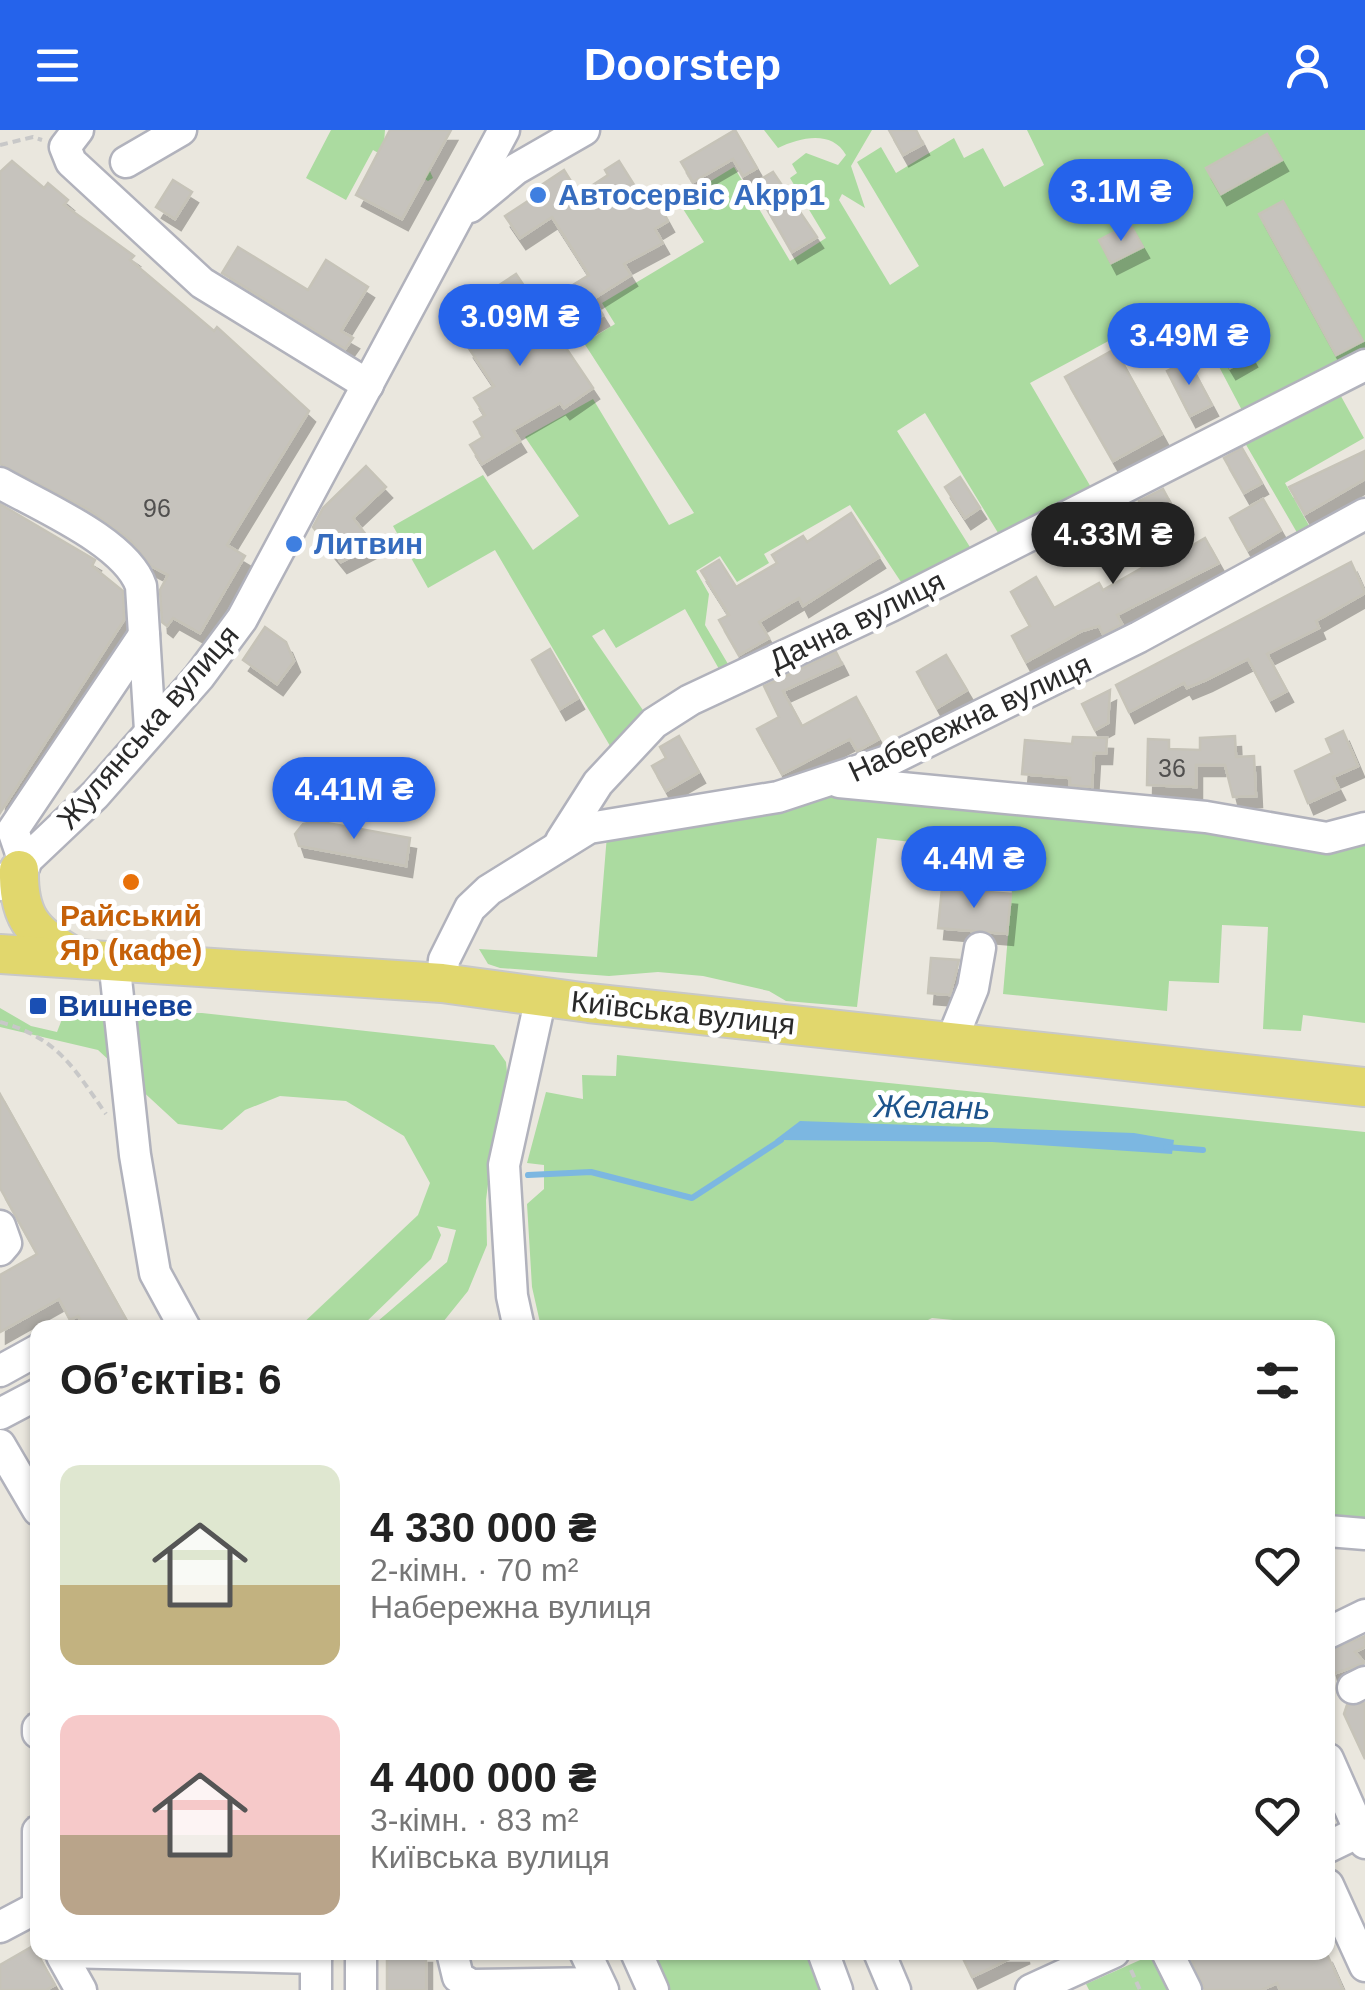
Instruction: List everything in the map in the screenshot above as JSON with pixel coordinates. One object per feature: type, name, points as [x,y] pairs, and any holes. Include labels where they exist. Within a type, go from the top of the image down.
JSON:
[{"type":"main road","points":[[15,873],[24,917],[41,938],[71,955]]},
{"type":"main road","name":"Київська вулиця","points":[[0,954],[71,955],[442,982],[541,997],[1365,1087]]},
{"type":"street","points":[[131,148],[181,130]]},
{"type":"street","name":"Жулянська вулиця","points":[[15,873],[199,678],[242,619],[504,130]]},
{"type":"street","points":[[458,220],[516,169],[584,130]]},
{"type":"street","points":[[72,138],[71,162],[202,283],[368,385]]},
{"type":"street","name":"Дачна вулиця","points":[[556,850],[598,784],[654,723],[690,700],[892,606],[1365,365]]},
{"type":"street","points":[[0,482],[114,550],[136,572],[150,730]]},
{"type":"street","name":"Набережна вулиця","points":[[442,982],[444,960],[470,908],[489,890],[588,828],[778,797],[836,782],[890,760],[1139,637],[1365,514]]},
{"type":"street","points":[[15,873],[13,830],[144,635]]},
{"type":"street","points":[[836,782],[1206,817],[1327,838],[1365,828]]},
{"type":"street","points":[[951,1042],[973,988],[980,948]]},
{"type":"street","points":[[114,960],[135,1154],[154,1273],[180,1320]]},
{"type":"street","points":[[517,1320],[512,1296],[504,1165],[541,997]]},
{"type":"street","points":[[0,1226],[6,1243],[0,1250]]},
{"type":"street","points":[[0,1370],[30,1354]]},
{"type":"street","points":[[0,1414],[30,1398]]},
{"type":"street","points":[[0,1445],[30,1496]]},
{"type":"street","points":[[1335,1532],[1365,1534]]},
{"type":"street","points":[[1335,1629],[1365,1615]]},
{"type":"street","points":[[1335,1774],[1363,1834],[1335,1844]]},
{"type":"street","points":[[1335,1900],[1365,1966]]},
{"type":"street","points":[[0,1928],[30,1913]]},
{"type":"street","points":[[65,1960],[81,1990]]},
{"type":"street","points":[[316,1960],[316,1990]]},
{"type":"street","points":[[361,1960],[361,1990]]},
{"type":"street","points":[[454,1960],[458,1978],[471,1985],[601,1986],[589,1960]]},
{"type":"street","points":[[640,1960],[654,1990]]},
{"type":"street","points":[[826,1960],[838,1990]]},
{"type":"street","points":[[882,1960],[895,1990]]},
{"type":"street","points":[[1047,1988],[1099,1960]]},
{"type":"street","points":[[1171,1960],[1186,1990]]},
{"type":"path","points":[[0,146],[34,138],[72,138]]},
{"type":"path","points":[[0,1022],[25,1029],[60,1050],[135,1154]]},
{"type":"green space","points":[[331,130],[385,130],[384,143],[428,167],[433,178],[428,181],[373,150],[346,200],[306,178]]},
{"type":"green space","points":[[764,130],[872,130],[851,166],[865,208],[842,194],[839,200],[890,285],[919,266],[857,162],[881,147],[896,173],[954,138],[964,158],[983,148],[1004,187],[1044,165],[1027,130],[1365,130],[1365,357],[1245,416],[1196,323],[1144,349],[1131,329],[1030,383],[1092,489],[1003,541],[925,413],[897,431],[975,555],[903,585],[850,505],[764,554],[769,563],[737,582],[720,556],[696,571],[709,594],[705,625],[728,664],[719,669],[685,609],[616,648],[604,629],[592,636],[647,716],[613,751],[495,550],[428,588],[393,526],[483,475],[533,550],[579,516],[525,437],[593,399],[669,525],[694,513],[584,343],[615,324],[602,303],[704,242],[678,201],[734,167],[790,261],[826,238],[790,178],[797,173],[792,164],[806,153],[838,165],[846,155],[833,142],[815,138],[778,148]]},
{"type":"green space","points":[[1337,389],[1364,438],[1285,483],[1311,529],[1299,536],[1241,436]]},
{"type":"green space","points":[[839,793],[1365,838],[1365,1023],[1303,1015],[1301,1031],[1263,1029],[1268,927],[1222,925],[1219,983],[1169,981],[1167,1011],[1003,994],[1015,854],[877,838],[857,1007],[786,1001],[769,991],[703,976],[658,972],[609,976],[500,968],[488,964],[479,949],[597,957],[607,835],[778,808]]},
{"type":"green space","points":[[0,1008],[31,1026],[57,1032],[64,1014],[202,1013],[494,1045],[506,1062],[508,1083],[493,1145],[486,1200],[487,1245],[468,1291],[445,1320],[379,1320],[447,1262],[456,1230],[437,1226],[441,1235],[431,1259],[368,1320],[306,1320],[418,1215],[430,1183],[404,1136],[346,1101],[280,1096],[245,1110],[222,1130],[178,1124],[98,1050],[0,1027]]},
{"type":"green space","points":[[617,1055],[1365,1132],[1365,1518],[1335,1515],[1335,1320],[539,1320],[532,1287],[527,1204],[544,1189],[544,1165],[527,1163],[546,1092],[583,1099],[582,1075],[616,1076]]},
{"type":"green space","points":[[650,1960],[813,1960],[825,1990],[664,1990]]},
{"type":"green space","points":[[1140,1960],[1160,1960],[1179,1990],[1089,1990],[1086,1984]]},
{"type":"water","points":[[800,1121],[1134,1133],[1174,1140],[1172,1154],[992,1142],[775,1140]]},
{"type":"building","points":[[390,130],[451,130],[402,219],[356,195]]},
{"type":"building","points":[[735,130],[757,168],[743,176],[733,159],[693,182],[681,162]]},
{"type":"building","points":[[889,130],[916,130],[923,144],[903,155]]},
{"type":"building","points":[[1267,134],[1282,160],[1221,194],[1206,168]]},
{"type":"building","points":[[12,161],[44,188],[48,183],[68,200],[64,205],[134,256],[130,260],[214,331],[217,327],[309,411],[227,545],[245,556],[200,633],[173,618],[167,626],[162,622],[160,590],[168,575],[151,566],[130,540],[89,510],[0,464],[0,172]]},
{"type":"building","points":[[619,161],[648,207],[657,201],[668,221],[655,229],[663,243],[624,264],[631,275],[593,299],[603,315],[586,325],[565,290],[589,275],[552,217],[520,238],[505,216],[537,195],[534,190],[564,170],[579,194],[608,175],[605,170]]},
{"type":"building","points":[[773,172],[817,237],[792,252],[753,184]]},
{"type":"building","points":[[173,180],[192,192],[175,219],[156,207]]},
{"type":"building","points":[[1283,201],[1363,341],[1336,355],[1259,214]]},
{"type":"building","points":[[1130,224],[1143,247],[1111,263],[1099,240]]},
{"type":"building","points":[[238,247],[308,290],[326,260],[368,287],[341,331],[353,338],[345,349],[222,273]]},
{"type":"building","points":[[516,274],[593,388],[564,408],[560,403],[513,430],[520,441],[482,464],[470,445],[483,437],[474,422],[485,415],[474,398],[494,386],[468,347],[480,338],[476,332],[501,314],[487,293]]},
{"type":"building","points":[[1231,320],[1251,356],[1230,368],[1209,333]]},
{"type":"building","points":[[1115,349],[1162,434],[1113,461],[1065,377]]},
{"type":"building","points":[[1188,360],[1212,405],[1190,416],[1167,371]]},
{"type":"building","points":[[1242,448],[1262,483],[1244,493],[1224,458]]},
{"type":"building","points":[[1365,451],[1365,479],[1305,514],[1289,487]]},
{"type":"building","points":[[366,466],[386,487],[353,518],[374,545],[341,562],[313,527],[323,508]]},
{"type":"building","points":[[960,477],[980,508],[965,518],[945,487]]},
{"type":"building","points":[[1163,489],[1193,545],[1205,538],[1219,563],[1117,615],[1122,624],[1111,630],[1103,634],[1099,626],[1082,631],[1026,662],[1012,636],[1030,626],[1011,592],[1036,577],[1054,608],[1099,583],[1103,590],[1168,553],[1139,501]]},
{"type":"building","points":[[1263,499],[1281,530],[1248,550],[1230,518]]},
{"type":"building","points":[[0,504],[95,560],[92,566],[123,591],[124,620],[0,813]]},
{"type":"building","points":[[851,513],[879,557],[803,606],[799,598],[759,622],[769,638],[739,655],[719,620],[729,615],[701,571],[719,560],[736,587],[777,563],[772,555],[803,536],[807,542]]},
{"type":"building","points":[[1351,562],[1365,593],[1316,621],[1319,628],[1267,654],[1287,691],[1270,700],[1248,659],[1187,688],[1184,683],[1129,712],[1116,685]]},
{"type":"building","points":[[265,627],[286,642],[294,661],[277,684],[243,660]]},
{"type":"building","points":[[550,649],[578,698],[560,709],[532,660]]},
{"type":"building","points":[[836,652],[842,664],[783,691],[802,726],[856,697],[879,739],[857,751],[850,739],[782,774],[757,729],[779,717],[764,686]]},
{"type":"building","points":[[946,655],[967,690],[937,708],[917,672]]},
{"type":"building","points":[[1110,690],[1108,723],[1095,730],[1082,704]]},
{"type":"building","points":[[1343,731],[1358,766],[1333,777],[1339,789],[1308,803],[1295,771],[1332,753],[1326,739]]},
{"type":"building","points":[[679,736],[699,772],[666,791],[652,766],[666,758],[660,747]]},
{"type":"building","points":[[1235,736],[1236,757],[1254,756],[1256,796],[1233,797],[1225,765],[1196,765],[1196,787],[1147,785],[1148,739],[1169,740],[1169,749],[1200,750],[1200,738]]},
{"type":"building","points":[[1073,737],[1107,738],[1106,753],[1094,753],[1092,787],[1070,785],[1070,778],[1022,774],[1025,740],[1072,744]]},
{"type":"building","points":[[316,821],[410,838],[406,866],[299,846],[295,834],[303,824]]},
{"type":"building","points":[[942,888],[1011,894],[1007,934],[938,928]]},
{"type":"building","points":[[931,958],[959,960],[950,995],[928,993]]},
{"type":"building","points":[[0,1094],[127,1320],[80,1320],[78,1316],[70,1320],[59,1299],[0,1332],[0,1275],[37,1254],[0,1188]]},
{"type":"building","points":[[1365,1636],[1365,1647],[1355,1652],[1365,1663],[1335,1673],[1335,1649]]},
{"type":"building","points":[[1365,1703],[1365,1759],[1344,1714],[1347,1705]]},
{"type":"building","points":[[30,1948],[30,1960],[41,1960],[55,1985],[46,1990],[0,1990],[0,1965]]},
{"type":"building","points":[[387,1960],[426,1960],[426,1990],[387,1990]]},
{"type":"building","points":[[964,1960],[1007,1960],[972,1977]]},
{"type":"building","points":[[1192,1960],[1330,1960],[1343,1990],[1280,1990],[1277,1983],[1262,1990],[1205,1990]]},
{"type":"waterway","name":"Желань","points":[[528,1175],[591,1172],[692,1198],[781,1140]]},
{"type":"waterway","name":"Желань","points":[[1166,1147],[1203,1150]]},
{"type":"place","name":"Автосервіс Akpp1","points":[[538,195]]},
{"type":"place","name":"Литвин","points":[[294,544]]},
{"type":"place","name":"Райський Яр (кафе)","points":[[131,882]]},
{"type":"place","name":"Вишневе","points":[[38,1006]]}]
